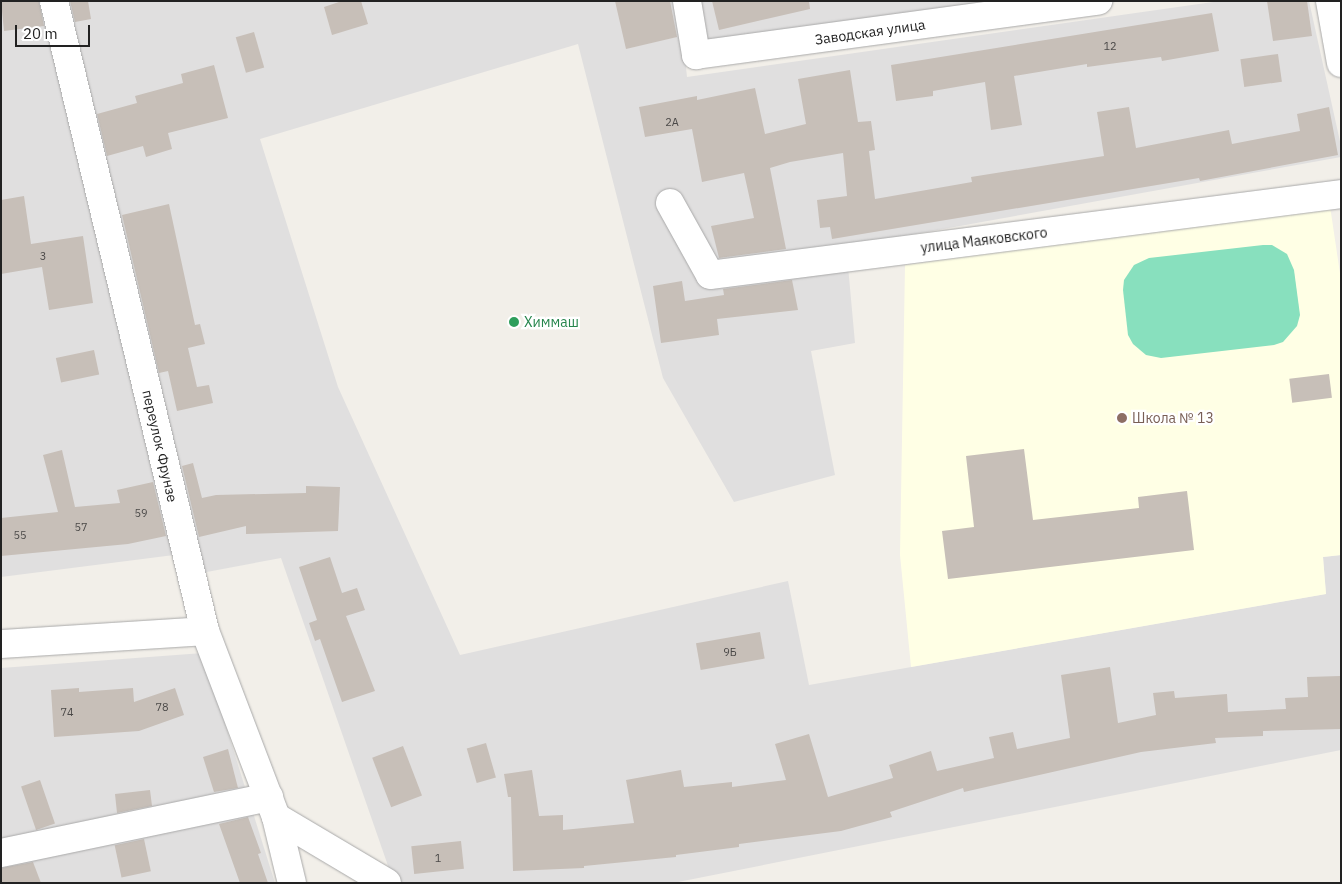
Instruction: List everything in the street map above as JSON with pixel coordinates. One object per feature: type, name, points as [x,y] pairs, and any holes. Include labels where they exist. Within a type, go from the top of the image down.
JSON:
[{"type":"street","name":"переулок Фрунзе","points":[[54,1],[205,631],[272,807],[292,883]]},
{"type":"street","name":"Заводская улица","points":[[687,1],[696,55],[1098,1]]},
{"type":"street","points":[[1330,1],[1341,63]]},
{"type":"street","name":"улица Маяковского","points":[[670,203],[710,275],[1341,194]]},
{"type":"street","points":[[1,644],[205,631]]},
{"type":"street","points":[[1,853],[272,807],[387,883]]},
{"type":"shaded area","points":[[1,1],[44,1],[174,555],[1,577]]},
{"type":"shaded area","points":[[57,1],[679,1],[687,77],[1220,1],[1309,1],[1341,146],[1341,157],[716,270],[705,281],[848,266],[855,343],[811,351],[835,475],[734,502],[663,378],[578,44],[260,139],[338,387],[460,655],[788,581],[809,685],[1326,594],[1323,557],[1341,555],[1341,750],[673,883],[394,883],[281,558],[196,574]]},
{"type":"shaded area","points":[[694,1],[1013,1],[701,45]]},
{"type":"shaded area","name":"Школа № 13","points":[[1330,206],[1341,280],[1341,555],[1323,557],[1326,594],[911,667],[900,555],[905,265]]},
{"type":"shaded area","points":[[203,653],[275,883],[1,883],[1,668]]},
{"type":"green space","points":[[1272,245],[1287,254],[1294,270],[1300,315],[1297,326],[1283,342],[1274,345],[1161,358],[1146,355],[1133,344],[1128,335],[1123,290],[1124,280],[1134,265],[1149,258]]},
{"type":"building","points":[[1,1],[39,1],[44,26],[4,31]]},
{"type":"building","points":[[70,1],[88,1],[91,19],[75,22]]},
{"type":"building","points":[[342,1],[361,1],[368,24],[332,35],[324,7]]},
{"type":"building","points":[[615,1],[670,1],[677,37],[626,49]]},
{"type":"building","points":[[712,1],[809,1],[810,9],[719,30]]},
{"type":"building","points":[[1267,1],[1307,1],[1312,36],[1273,41]]},
{"type":"building","points":[[1212,13],[1219,51],[1162,61],[1161,57],[1087,67],[1087,64],[1014,76],[1022,125],[991,130],[985,82],[933,91],[933,96],[896,101],[891,65]]},
{"type":"building","points":[[254,32],[264,68],[246,73],[236,37]]},
{"type":"building","points":[[1278,54],[1282,82],[1244,87],[1240,59]]},
{"type":"building","points":[[214,65],[228,118],[168,133],[172,149],[146,157],[143,146],[107,156],[97,114],[137,103],[135,96],[183,83],[181,74]]},
{"type":"building","points":[[850,70],[858,122],[871,121],[875,150],[869,151],[875,199],[972,182],[971,177],[1104,156],[1097,112],[1129,107],[1136,148],[1229,130],[1232,144],[1300,131],[1297,114],[1329,107],[1338,155],[1200,181],[1199,178],[832,239],[830,227],[820,228],[817,200],[847,196],[843,153],[790,162],[770,168],[786,249],[719,258],[711,226],[754,218],[744,173],[702,182],[692,129],[645,137],[639,107],[697,96],[697,100],[755,88],[765,134],[806,124],[798,79]]},
{"type":"building","points":[[24,196],[31,244],[83,236],[93,303],[49,310],[42,267],[1,274],[1,200]]},
{"type":"building","points":[[169,204],[195,325],[200,324],[205,344],[188,348],[197,387],[209,385],[213,403],[177,411],[168,371],[159,373],[122,215]]},
{"type":"building","points":[[792,280],[798,310],[717,319],[719,335],[661,343],[653,286],[682,281],[685,301],[724,295],[723,289]]},
{"type":"building","points":[[94,350],[99,374],[61,383],[56,358]]},
{"type":"building","points":[[1329,374],[1332,398],[1292,403],[1289,379]]},
{"type":"building","points":[[1024,449],[1033,520],[1139,508],[1138,497],[1187,491],[1194,550],[948,579],[942,531],[974,527],[966,456]]},
{"type":"building","points":[[62,450],[75,507],[120,503],[117,490],[153,482],[166,536],[128,544],[1,556],[1,518],[58,512],[43,455]]},
{"type":"building","points":[[193,463],[202,498],[216,495],[306,493],[306,486],[340,487],[338,531],[246,534],[246,526],[199,537],[182,466]]},
{"type":"building","points":[[330,557],[342,593],[357,588],[365,610],[346,616],[375,691],[342,702],[320,639],[315,641],[309,623],[317,620],[299,567]]},
{"type":"building","points":[[760,632],[765,659],[701,670],[696,643]]},
{"type":"building","points":[[1110,667],[1118,723],[1156,715],[1153,693],[1174,691],[1175,698],[1227,694],[1228,712],[1286,709],[1285,698],[1308,697],[1307,677],[1340,676],[1341,729],[1263,731],[1263,736],[1215,738],[1216,743],[1141,752],[964,792],[963,788],[890,812],[892,817],[841,831],[739,844],[739,847],[676,855],[676,857],[584,866],[584,868],[513,871],[511,797],[508,797],[504,774],[532,770],[539,816],[563,815],[563,830],[634,823],[626,780],[681,770],[684,787],[732,782],[732,787],[786,780],[775,744],[809,734],[828,797],[893,778],[889,765],[931,751],[937,771],[994,758],[989,737],[1013,732],[1017,749],[1070,738],[1061,675]]},
{"type":"building","points":[[79,688],[79,692],[133,688],[134,702],[175,688],[184,715],[139,731],[54,737],[51,690]]},
{"type":"building","points":[[486,743],[496,778],[477,783],[467,749]]},
{"type":"building","points":[[403,746],[422,795],[391,807],[372,758]]},
{"type":"building","points":[[228,749],[238,788],[214,792],[203,757]]},
{"type":"building","points":[[40,780],[55,823],[36,830],[21,787]]},
{"type":"building","points":[[150,790],[152,806],[117,813],[115,794]]},
{"type":"building","points":[[248,817],[261,853],[258,854],[268,883],[240,883],[219,824]]},
{"type":"building","points":[[144,839],[151,871],[122,878],[115,845]]},
{"type":"building","points":[[461,841],[464,869],[414,874],[411,846]]},
{"type":"building","points":[[33,862],[41,883],[1,883],[1,868]]},
{"type":"place","name":"Химмаш","points":[[514,322]]},
{"type":"place","name":"Школа № 13","points":[[1122,418]]}]
